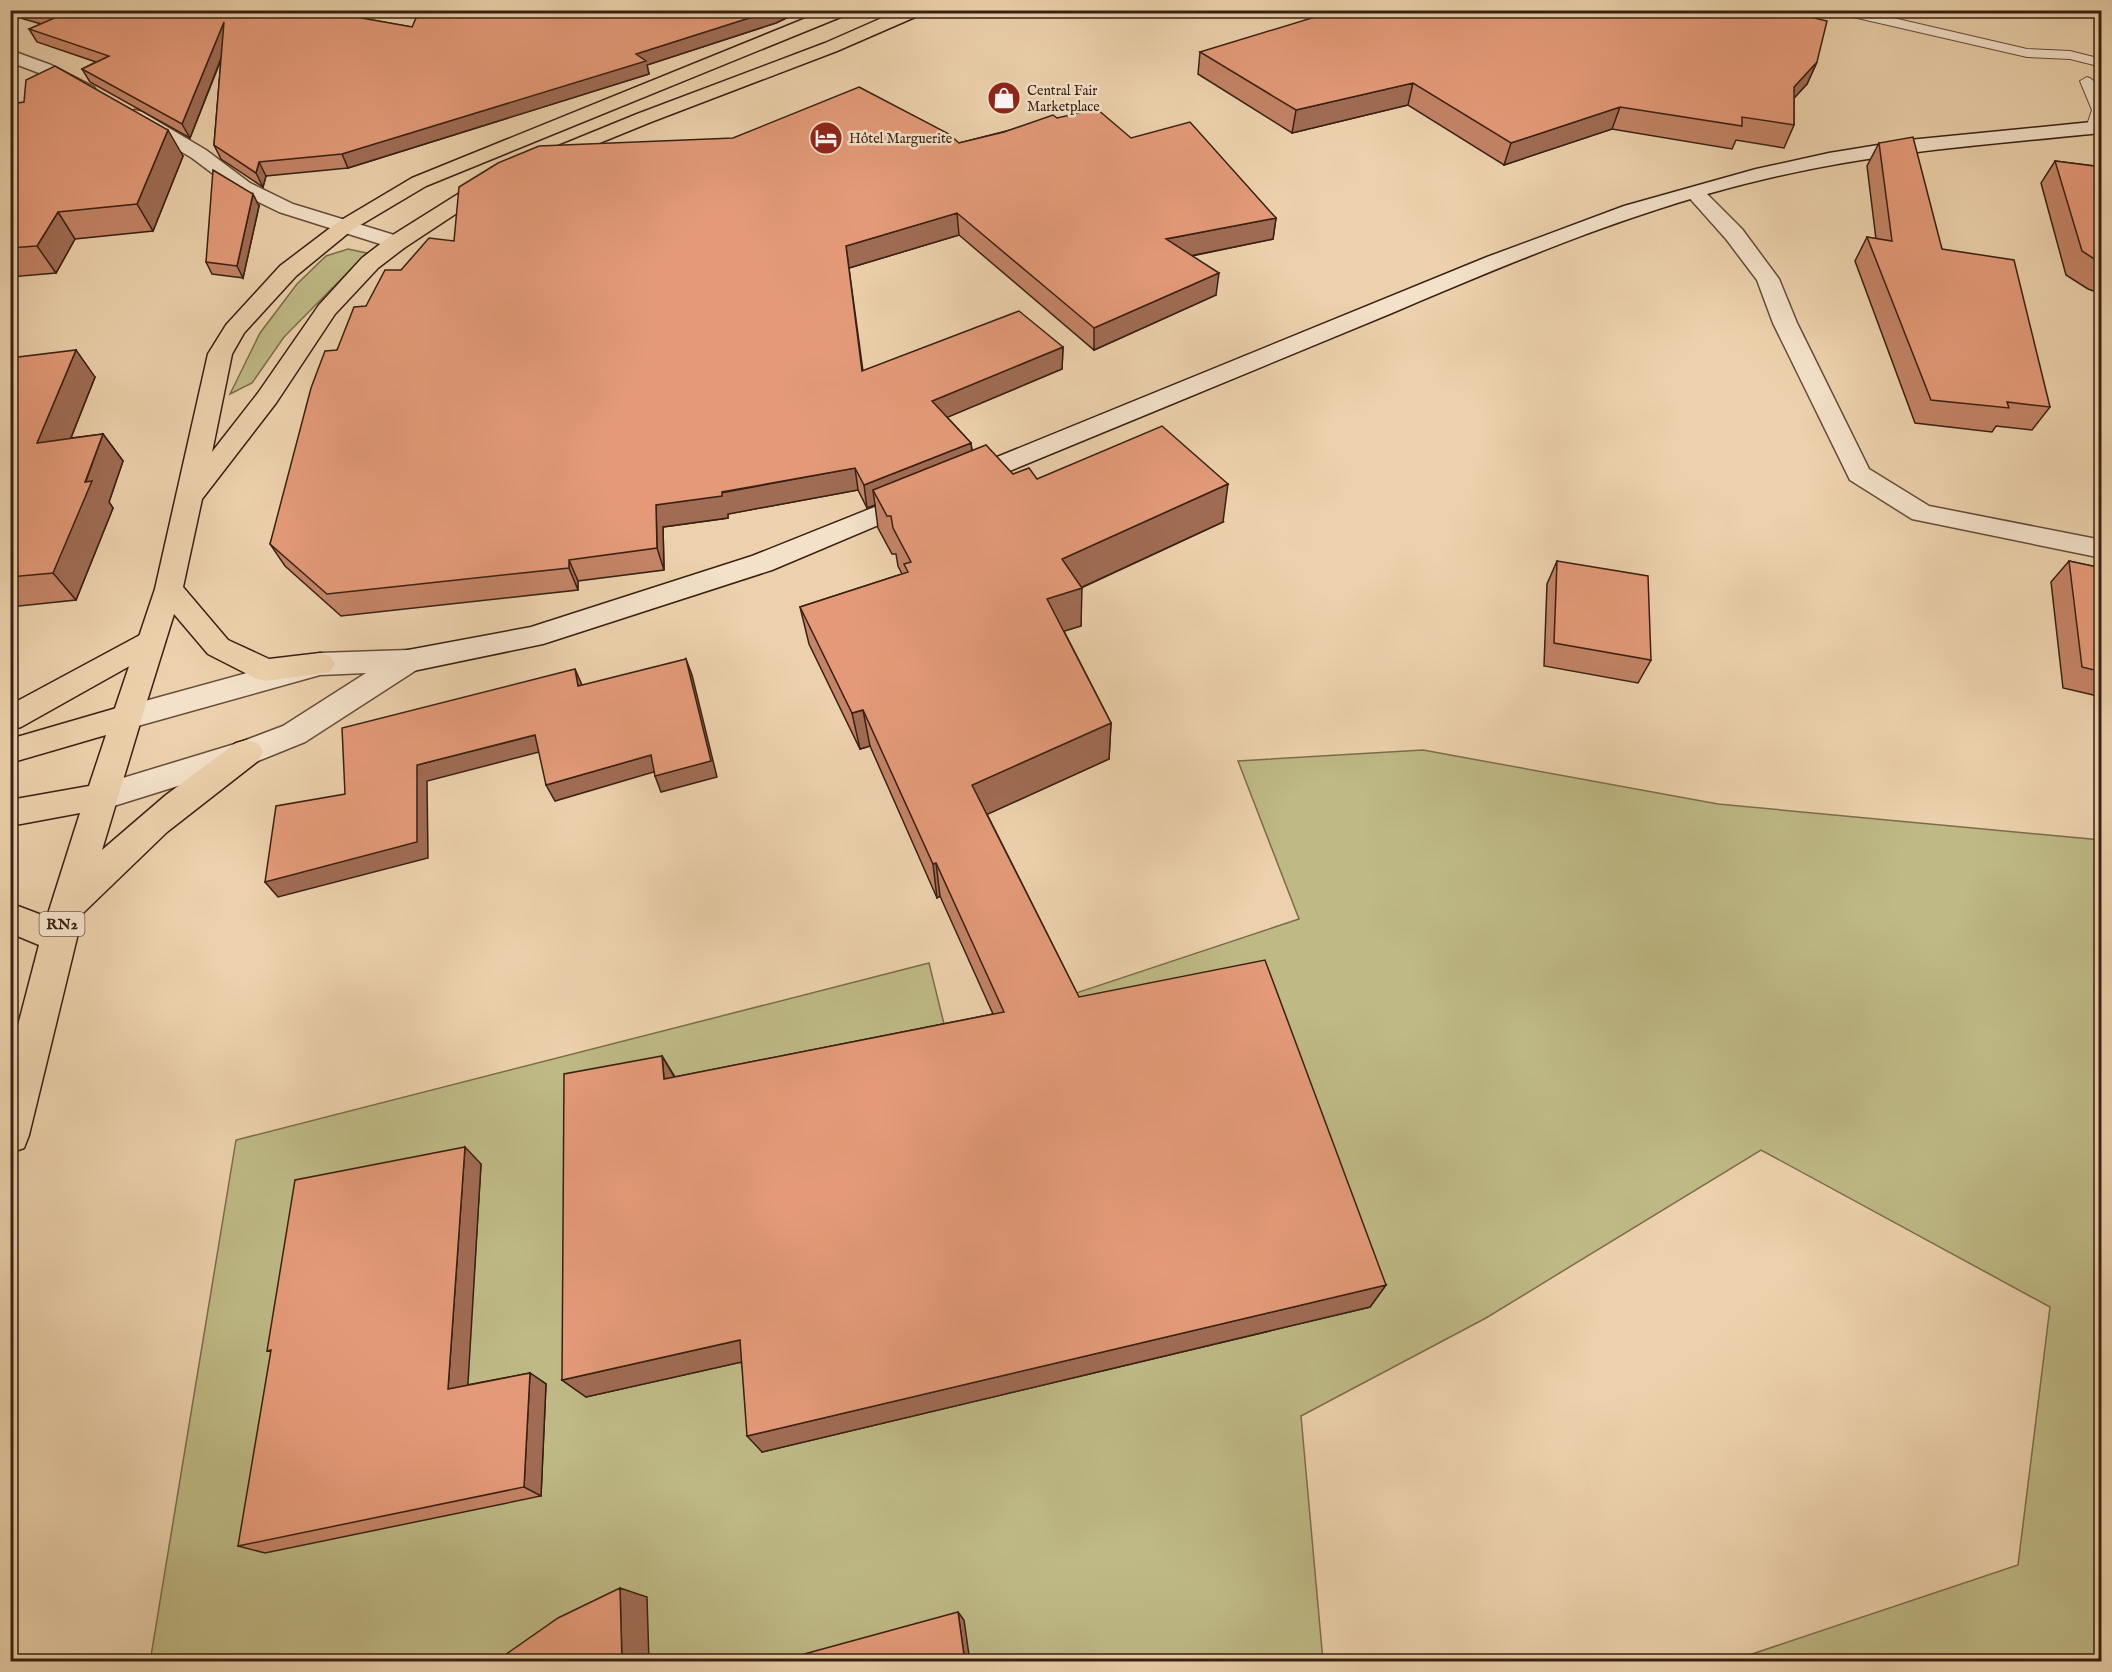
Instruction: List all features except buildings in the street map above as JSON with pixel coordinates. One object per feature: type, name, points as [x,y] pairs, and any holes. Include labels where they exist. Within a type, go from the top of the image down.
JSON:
[{"type":"main road","points":[[127,717],[168,589],[220,354],[234,330],[288,271],[345,226],[419,182],[842,10]]},
{"type":"main road","points":[[188,499],[267,398],[327,310],[370,263],[396,243],[497,178],[644,118],[831,47],[916,10]]},
{"type":"main road","points":[[10,55],[45,69],[111,103],[199,154],[243,187],[286,208],[396,243]]},
{"type":"main road","points":[[168,589],[218,647],[266,670],[320,664],[408,661],[533,637],[762,563],[1062,442],[1495,262],[1631,210],[1763,173],[1908,146],[2097,128]]},
{"type":"main road","points":[[1695,193],[1734,234],[1768,279],[1785,323],[1859,474],[1921,513],[2102,549]]},
{"type":"main road","points":[[10,718],[150,642]]},
{"type":"main road","points":[[10,813],[101,797],[247,752],[294,734],[408,661]]},
{"type":"main road","points":[[10,751],[320,664]]},
{"type":"main road","name":"RN2","points":[[10,1135],[63,922],[127,717]]},
{"type":"main road","points":[[10,917],[63,922],[102,869],[192,791],[247,752]]},
{"type":"lane","points":[[1840,10],[2027,53],[2070,55],[2102,63]]},
{"type":"lane","points":[[2070,55],[2087,81],[2098,110],[2097,128]]},
{"type":"lane","points":[[2087,81],[2102,91]]},
{"type":"shaded area","points":[[348,249],[367,253],[284,337],[252,383],[230,394],[260,333],[297,284],[326,256]]},
{"type":"shaded area","points":[[1423,750],[1718,804],[2101,840],[2101,1661],[1731,1661],[2018,1565],[2050,1307],[1761,1150],[1486,1318],[1301,1416],[1323,1661],[150,1662],[236,1140],[929,963],[947,1036],[1299,919],[1238,761]]},
{"type":"place","name":"Central Fair Marketplace","points":[[1004,98]]},
{"type":"place","name":"Hôtel Marguerite","points":[[826,138]]}]
